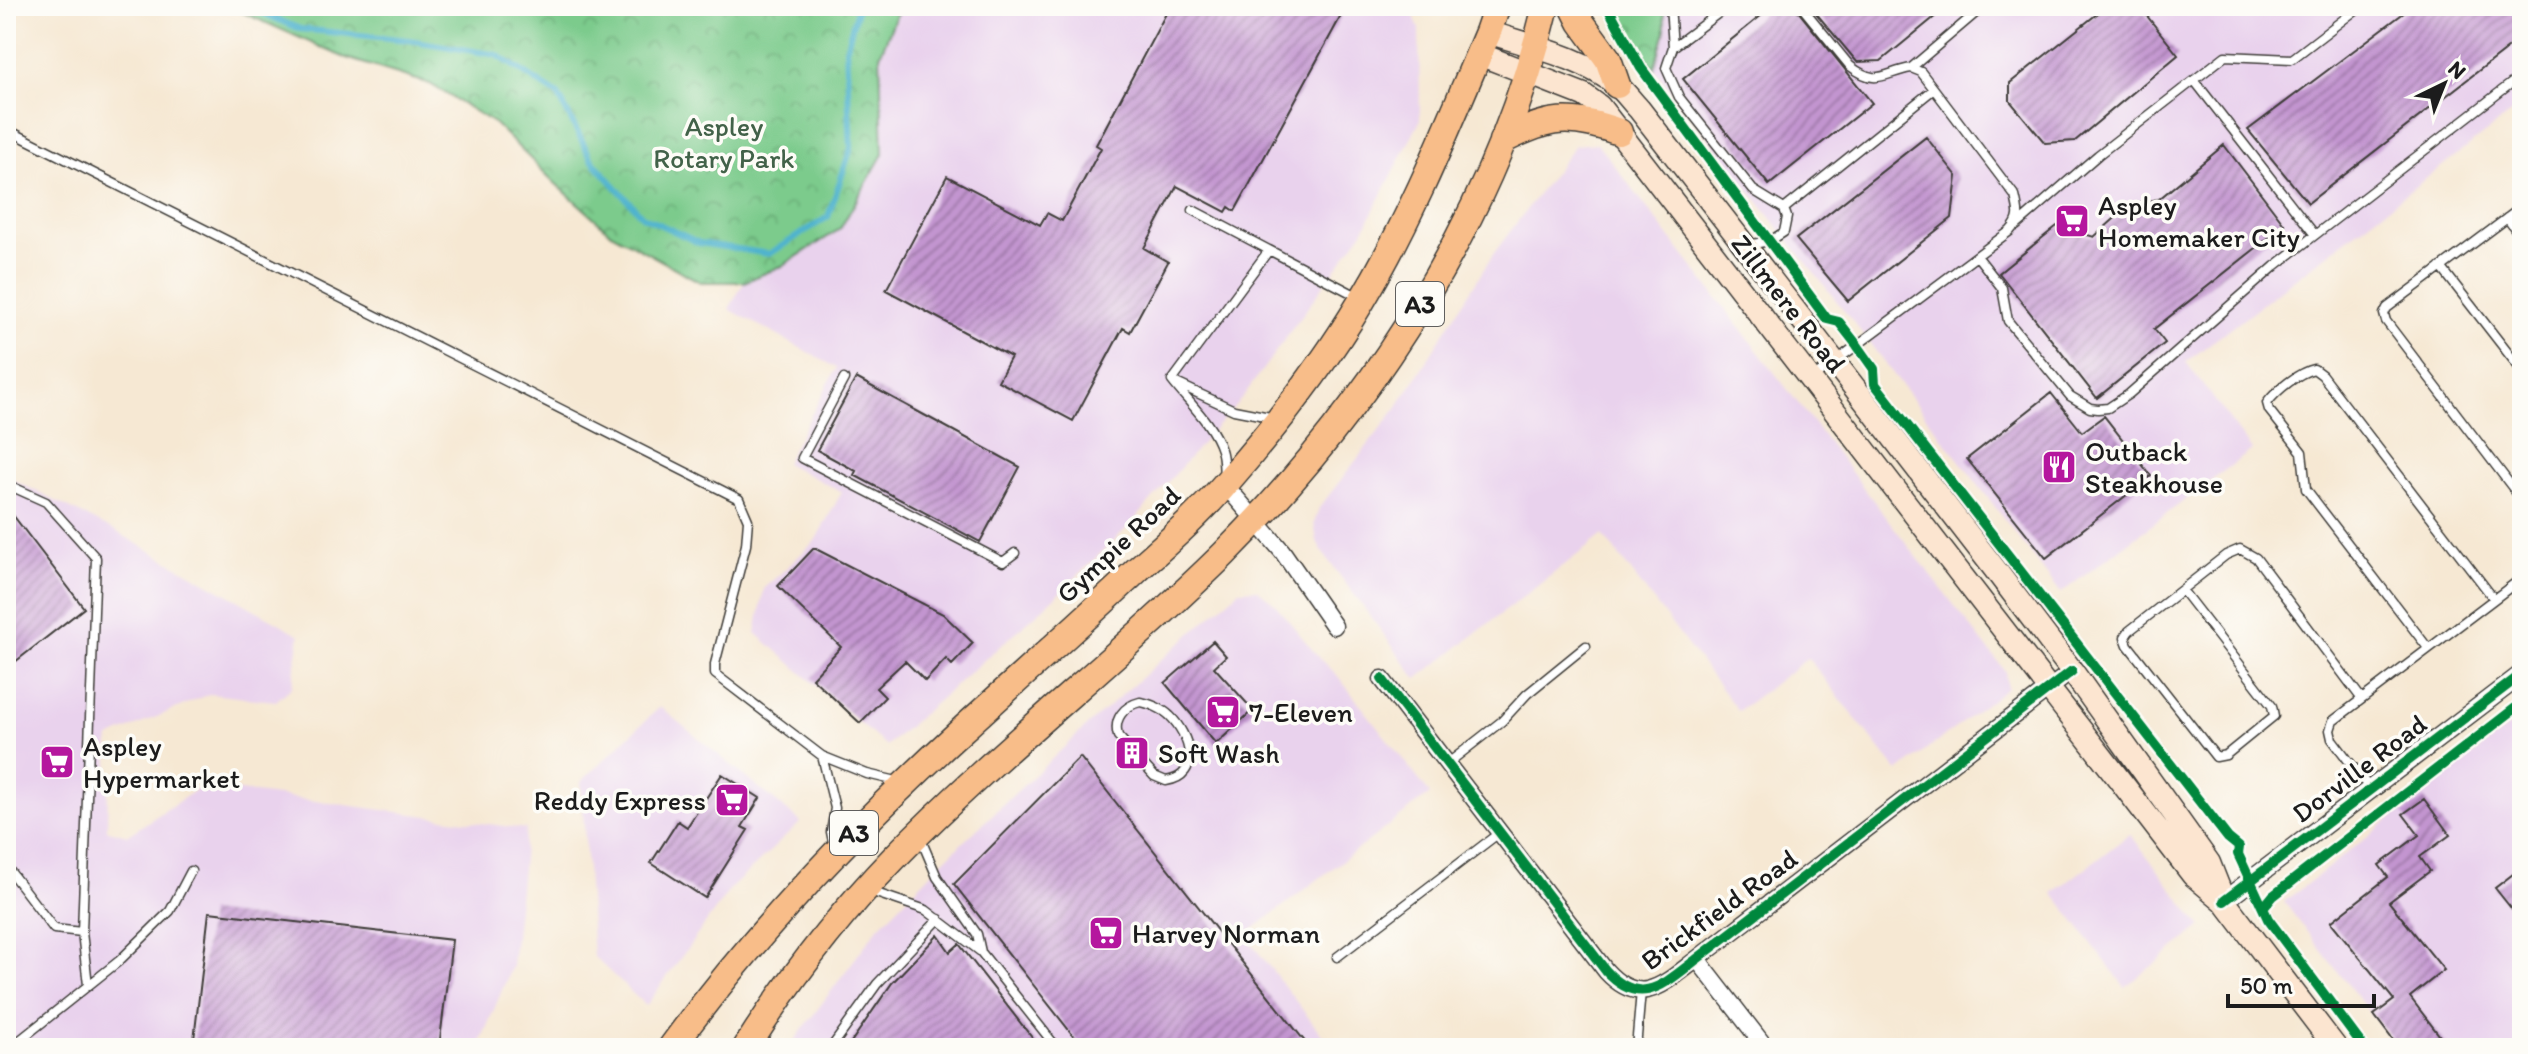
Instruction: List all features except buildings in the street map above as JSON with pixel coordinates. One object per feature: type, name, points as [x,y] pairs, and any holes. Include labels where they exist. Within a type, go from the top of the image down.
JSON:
[{"type":"highway","name":"Gympie Road","points":[[671,1048],[777,914],[835,851],[1225,485],[1279,418],[1321,365],[1363,299],[1415,201],[1497,6]]},
{"type":"highway","name":"A3","points":[[746,1048],[814,950],[865,890],[919,833],[1203,573],[1254,521],[1342,418],[1405,329],[1459,233],[1502,141],[1528,74],[1546,6]]},
{"type":"highway","points":[[1573,6],[1608,59],[1617,85]]},
{"type":"highway","points":[[1502,141],[1533,125],[1552,121],[1587,121],[1619,132]]},
{"type":"main road","name":"Zillmere Road","points":[[1484,43],[1535,48],[1575,62],[1617,85],[1639,109],[2072,671],[2209,863],[2224,901]]},
{"type":"main road","name":"Zillmere Road","points":[[1484,43],[1528,74],[1584,95],[1599,106],[2193,875],[2224,901],[2336,1048]]},
{"type":"street","points":[[1225,485],[1288,559],[1334,626]]},
{"type":"street","name":"Brickfield Road","points":[[1382,679],[1606,971],[1624,988],[1641,991],[1658,988],[2072,671]]},
{"type":"street","name":"Dorville Road","points":[[2224,901],[2522,674]]},
{"type":"street","points":[[1697,959],[1766,1048]]},
{"type":"lane","points":[[1670,6],[1673,47],[1666,68],[1679,97],[1753,190],[1784,209],[1787,217],[1784,232],[1770,241],[1742,239],[1713,252]]},
{"type":"lane","points":[[1673,47],[1728,6]]},
{"type":"lane","points":[[1801,6],[1850,66],[1876,79],[1911,68],[1984,6]]},
{"type":"lane","points":[[1811,380],[2010,231],[2098,155],[2225,56],[2292,59],[2361,6]]},
{"type":"lane","points":[[1911,68],[1921,72],[2015,196],[2018,222],[2010,231]]},
{"type":"lane","points":[[1977,256],[2002,288],[2008,321],[2070,396],[2090,408],[2108,408],[2129,394],[2275,266],[2522,75]]},
{"type":"lane","points":[[2194,80],[2315,235]]},
{"type":"lane","points":[[1784,209],[1934,89]]},
{"type":"lane","points":[[6,129],[739,499],[748,520],[746,545],[715,674],[822,756],[867,774],[906,783]]},
{"type":"lane","points":[[2522,207],[2387,308],[2384,314],[2386,321],[2522,500]]},
{"type":"lane","points":[[1193,210],[1363,299]]},
{"type":"lane","points":[[2507,218],[2522,238]]},
{"type":"lane","points":[[1172,381],[1269,250]]},
{"type":"lane","points":[[2441,267],[2522,371]]},
{"type":"lane","points":[[2428,648],[2306,489],[2302,452],[2269,410],[2267,403],[2306,370],[2314,369],[2322,375],[2494,599]]},
{"type":"lane","points":[[844,379],[802,458],[1003,562],[1015,553]]},
{"type":"lane","points":[[1172,381],[1234,410],[1279,418]]},
{"type":"lane","points":[[1172,381],[1208,425],[1221,450],[1225,485]]},
{"type":"lane","points":[[6,484],[46,502],[96,558],[82,932],[88,985]]},
{"type":"lane","points":[[2182,590],[2272,706],[2274,716],[2269,722],[2226,755],[2216,757],[2128,645],[2125,637],[2129,631],[2226,555],[2240,549],[2256,558],[2361,698]]},
{"type":"lane","points":[[2370,790],[2332,739],[2330,730],[2333,721],[2522,578]]},
{"type":"lane","points":[[1446,764],[1502,721],[1527,694],[1586,646]]},
{"type":"lane","points":[[1140,702],[1169,715],[1184,735],[1191,761],[1185,773],[1166,781],[1154,776],[1122,742],[1116,728],[1126,708],[1140,702]]},
{"type":"lane","points":[[822,756],[835,808],[831,832],[835,851]]},
{"type":"lane","points":[[919,833],[937,877],[977,934],[981,952]]},
{"type":"lane","points":[[1337,957],[1499,833]]},
{"type":"lane","points":[[6,866],[54,929],[82,932]]},
{"type":"lane","points":[[10,1048],[119,961],[170,911],[191,871]]},
{"type":"lane","points":[[865,890],[926,910],[981,952],[1057,1048]]},
{"type":"lane","points":[[831,1048],[877,984],[939,919]]},
{"type":"lane","points":[[1636,1048],[1641,991]]},
{"type":"shaded area","points":[[900,6],[1410,6],[1419,28],[1420,121],[1363,231],[1242,398],[1129,526],[1049,603],[886,746],[756,633],[764,589],[815,541],[842,492],[785,463],[837,368],[729,309],[744,282],[782,266],[883,154],[880,55]]},
{"type":"shaded area","name":"Aspley Homemaker City","points":[[1664,6],[2522,6],[2522,105],[2186,362],[2252,450],[2061,593],[1654,69],[1665,31]]},
{"type":"shaded area","points":[[1597,143],[2005,671],[2007,688],[1898,772],[1808,658],[1738,711],[1603,535],[1417,679],[1317,541],[1314,523],[1319,508],[1397,408],[1494,253],[1575,145]]},
{"type":"shaded area","name":"Aspley Hypermarket","points":[[6,476],[115,531],[300,635],[292,687],[276,701],[209,694],[109,738],[107,830],[128,835],[202,786],[526,829],[512,966],[478,1048],[6,1048]]},
{"type":"shaded area","points":[[1257,589],[1275,604],[1337,675],[1430,794],[1245,935],[1332,1048],[789,1048],[877,929],[942,862],[1088,725],[1240,590]]},
{"type":"shaded area","points":[[660,707],[801,822],[731,888],[646,1006],[593,956],[581,782]]},
{"type":"shaded area","points":[[2522,716],[2522,1048],[2397,1048],[2284,902]]},
{"type":"shaded area","points":[[2130,834],[2202,927],[2125,987],[2053,893]]},
{"type":"green space","name":"Aspley Rotary Park","points":[[228,6],[900,6],[880,55],[883,154],[840,229],[782,266],[744,282],[700,282],[611,233],[495,124],[430,84],[343,57]]},
{"type":"green space","points":[[1615,6],[1664,6],[1665,31],[1654,69],[1620,21]]},
{"type":"waterway","points":[[246,6],[300,29],[409,40],[497,55],[558,95],[592,160],[642,216],[699,243],[769,254],[828,217],[851,148],[846,49],[858,6]]},
{"type":"cycle path","points":[[1607,6],[1641,68],[1827,319],[1839,322],[1857,345],[1874,369],[1875,384],[2228,838],[2239,847],[2238,854],[2268,919],[2364,1048]]},
{"type":"cycle path","points":[[1382,679],[1606,971],[1630,989],[1641,990],[1652,989],[1674,977],[2072,671]]},
{"type":"cycle path","points":[[2224,901],[2522,674]]},
{"type":"cycle path","points":[[2264,907],[2273,896],[2522,703]]},
{"type":"place","name":"Aspley Homemaker City","points":[[2072,221]]},
{"type":"place","name":"Outback Steakhouse","points":[[2059,467]]},
{"type":"place","name":"7-Eleven","points":[[1223,712]]},
{"type":"place","name":"Soft Wash","points":[[1132,753]]},
{"type":"place","name":"Aspley Hypermarket","points":[[57,762]]},
{"type":"place","name":"Reddy Express","points":[[732,800]]},
{"type":"place","name":"Harvey Norman","points":[[1106,933]]}]
